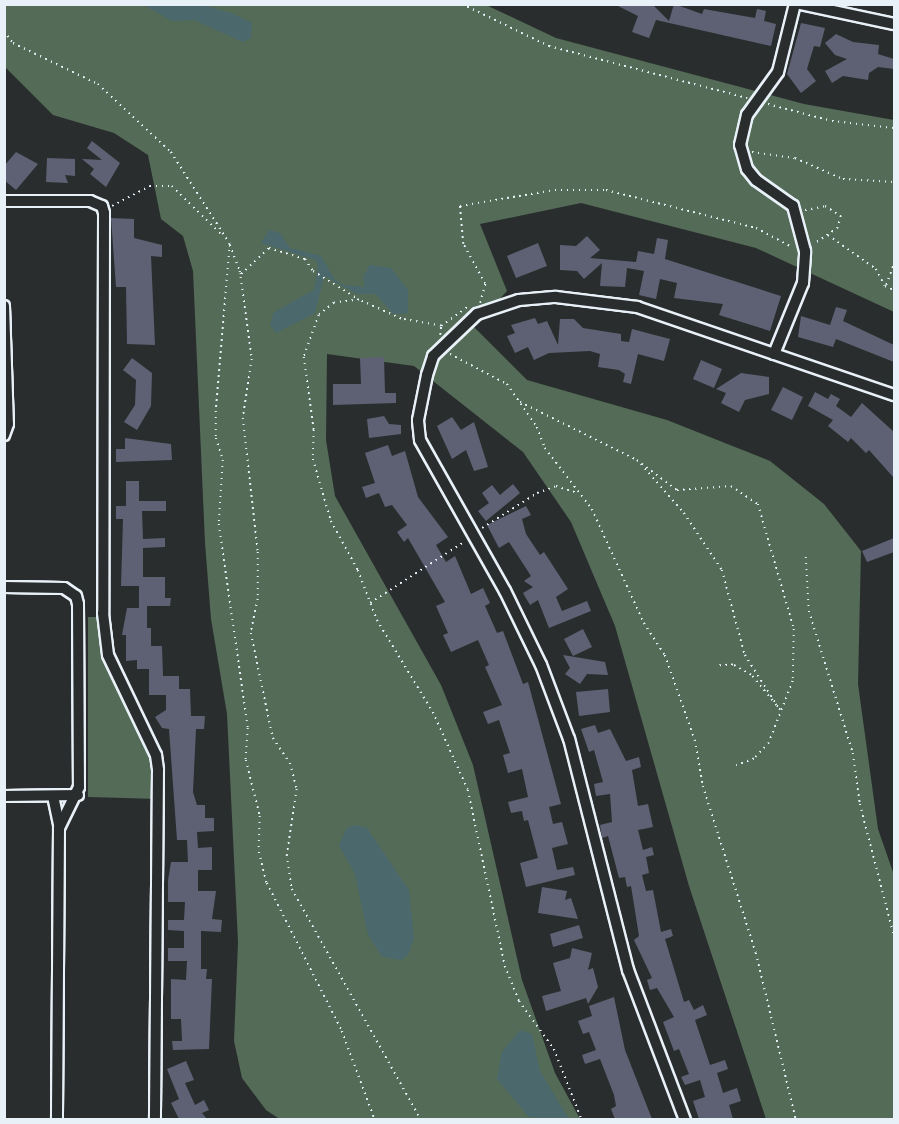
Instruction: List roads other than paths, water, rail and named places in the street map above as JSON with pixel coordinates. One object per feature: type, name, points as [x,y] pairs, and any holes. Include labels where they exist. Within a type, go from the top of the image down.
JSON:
[{"type":"street","points":[[774,354],[803,283],[811,250],[793,206],[756,180],[743,158],[742,129],[760,104],[778,72],[795,4]]},
{"type":"street","points":[[800,4],[894,24]]},
{"type":"street","points":[[4,201],[90,201],[102,206],[105,640],[156,755],[158,770],[155,1119]]},
{"type":"street","points":[[686,1119],[628,970],[569,739],[541,665],[506,591],[420,440],[422,396],[439,349],[477,314],[519,300],[556,297],[637,306],[894,395]]},
{"type":"street","points":[[4,306],[8,424],[4,435]]},
{"type":"street","points":[[4,587],[64,588],[76,596],[78,795],[59,828]]},
{"type":"street","points":[[4,796],[78,795]]},
{"type":"street","points":[[53,796],[59,828],[57,1119]]},
{"type":"water","points":[[144,5],[203,5],[234,14],[252,23],[251,38],[243,42],[194,20],[172,21]]},
{"type":"water","points":[[269,230],[280,233],[290,248],[321,256],[335,280],[344,285],[365,287],[363,277],[370,265],[391,268],[408,290],[408,313],[393,314],[376,294],[357,294],[324,276],[315,313],[276,333],[270,325],[274,312],[314,290],[318,268],[316,260],[261,243]]},
{"type":"water","points":[[356,825],[367,828],[409,890],[414,938],[408,955],[401,960],[382,957],[368,935],[355,874],[339,845],[347,828]]},
{"type":"water","points":[[520,1030],[532,1034],[540,1071],[569,1119],[529,1117],[497,1079],[502,1052]]}]
